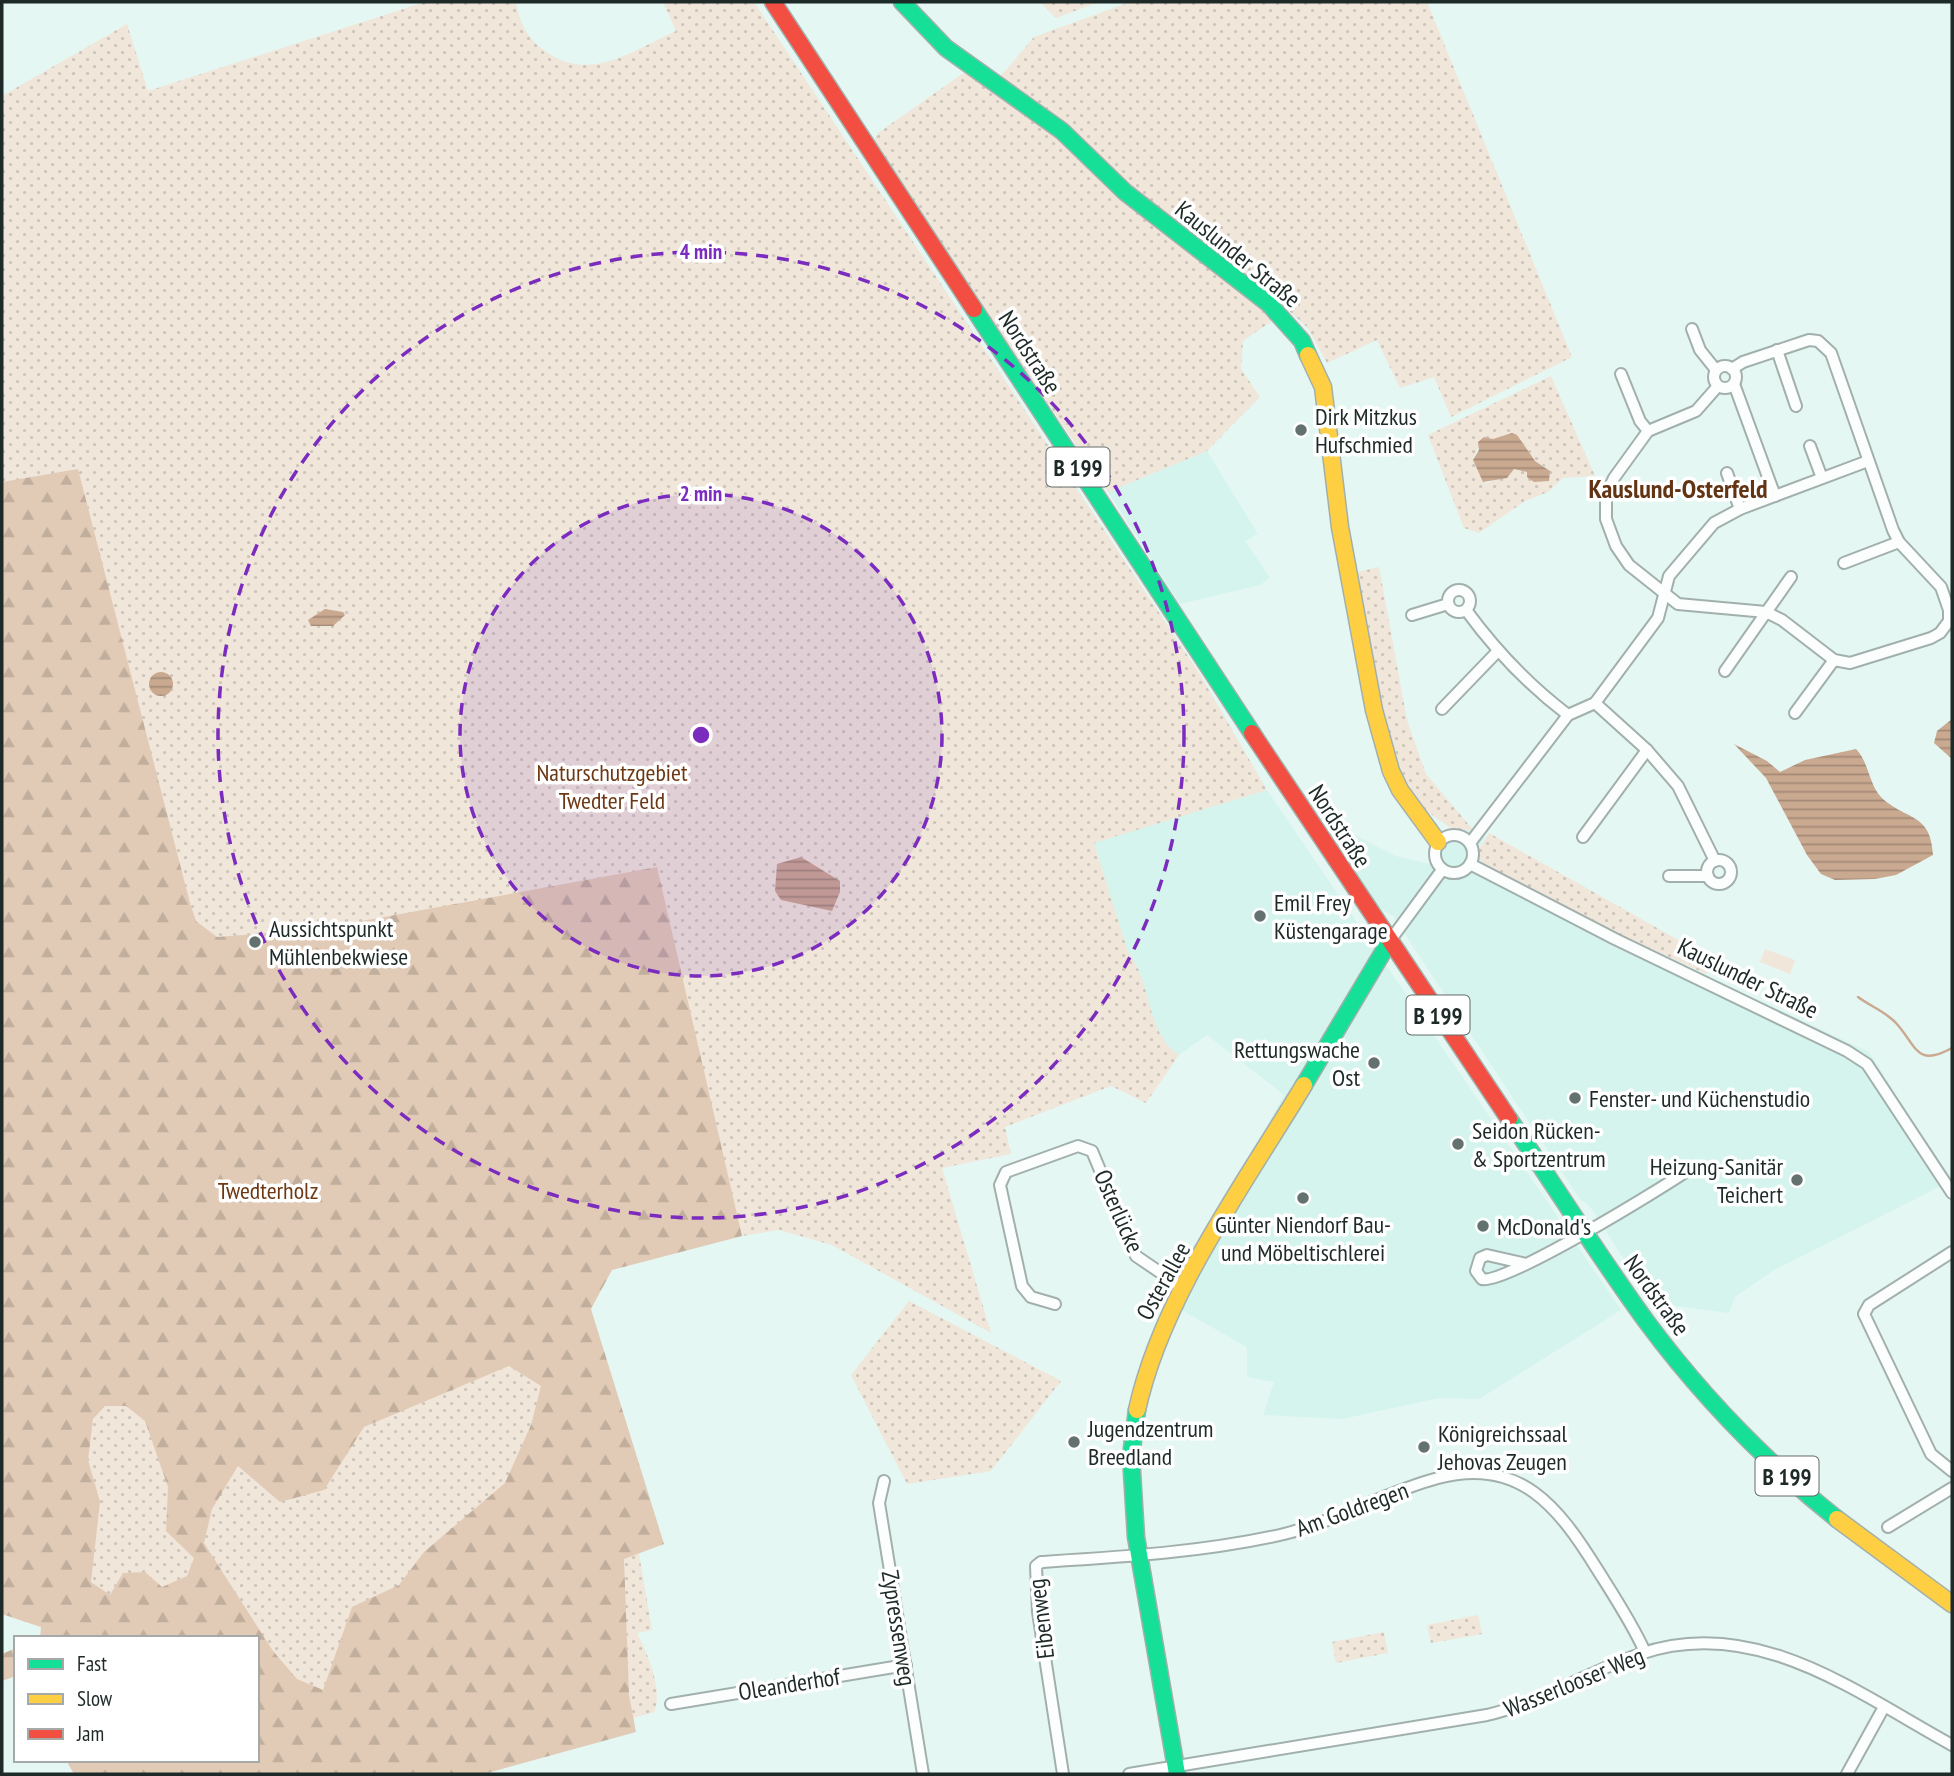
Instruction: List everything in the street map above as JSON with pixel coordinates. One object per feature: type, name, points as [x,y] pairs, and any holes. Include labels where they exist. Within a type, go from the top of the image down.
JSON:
[{"type":"main road","name":"Nordstraße","points":[[773,2],[1389,942],[1585,1233],[1685,1370],[1756,1446],[1808,1496],[1863,1540],[1952,1604]]},
{"type":"main road","name":"Kauslunder Straße","points":[[902,2],[930,35],[1062,131],[1125,192],[1240,280],[1290,324],[1313,360],[1328,415],[1340,527],[1374,710],[1391,771],[1400,790],[1438,842]]},
{"type":"main road","name":"Osterallee","points":[[1176,1771],[1137,1555],[1129,1487],[1133,1423],[1150,1357],[1162,1326],[1389,942]]},
{"type":"street","points":[[1692,329],[1700,350],[1716,370]]},
{"type":"street","points":[[1718,386],[1696,411],[1648,431],[1614,478],[1604,507],[1611,534],[1621,556],[1678,604],[1766,612],[1782,620],[1834,660],[1859,662],[1931,638],[1945,628],[1949,610],[1941,587],[1899,542],[1868,461],[1832,353],[1818,341],[1809,340],[1732,369]]},
{"type":"street","points":[[1777,350],[1796,407]]},
{"type":"street","points":[[1716,370],[1727,366],[1736,375],[1734,384],[1776,496]]},
{"type":"street","points":[[1716,370],[1714,376],[1718,386]]},
{"type":"street","points":[[1621,374],[1640,421],[1648,431]]},
{"type":"street","points":[[1718,386],[1728,388],[1734,384]]},
{"type":"street","points":[[1810,446],[1822,478]]},
{"type":"street","points":[[1470,843],[1568,715],[1595,703],[1658,618],[1670,576],[1714,523],[1740,509],[1868,461]]},
{"type":"street","points":[[1727,473],[1740,509]]},
{"type":"street","points":[[1844,563],[1899,542]]},
{"type":"street","points":[[1725,671],[1791,577]]},
{"type":"street","points":[[1448,604],[1452,591],[1464,590],[1471,600],[1466,610]]},
{"type":"street","points":[[1448,604],[1456,612],[1466,610]]},
{"type":"street","points":[[1412,615],[1448,604]]},
{"type":"street","points":[[1466,610],[1497,652],[1539,693],[1568,715]]},
{"type":"street","points":[[1442,709],[1497,652]]},
{"type":"street","points":[[1795,713],[1834,660]]},
{"type":"street","points":[[1595,703],[1647,750],[1678,786],[1715,861]]},
{"type":"street","points":[[1583,836],[1647,750]]},
{"type":"street","points":[[1438,842],[1455,835],[1470,843],[1473,853],[1470,864],[1461,873],[1442,870]]},
{"type":"street","name":"Kauslunder Straße","points":[[1438,842],[1435,859],[1442,870]]},
{"type":"street","points":[[1669,876],[1708,876],[1717,884],[1729,880],[1731,869],[1727,862],[1715,861],[1709,866],[1708,876]]},
{"type":"street","name":"Kauslunder Straße","points":[[1470,864],[1615,939],[1847,1051],[1867,1064],[1952,1193]]},
{"type":"street","name":"Osterallee","points":[[1389,942],[1442,870]]},
{"type":"street","name":"Osterlücke","points":[[1055,1304],[1031,1297],[1022,1286],[1000,1185],[1006,1172],[1078,1146],[1092,1151],[1136,1256],[1183,1288]]},
{"type":"street","points":[[1525,1264],[1585,1233],[1690,1169]]},
{"type":"street","points":[[1952,1252],[1869,1305],[1864,1314],[1931,1454],[1952,1471]]},
{"type":"street","name":"Am Goldregen","points":[[1137,1555],[1284,1534],[1440,1477],[1494,1474],[1523,1484],[1561,1515],[1610,1588],[1645,1652]]},
{"type":"street","name":"Zypressenweg","points":[[884,1481],[879,1503],[923,1774]]},
{"type":"street","points":[[1888,1527],[1952,1488]]},
{"type":"street","name":"Eibenweg","points":[[1063,1774],[1038,1612],[1036,1566],[1041,1562],[1137,1555]]},
{"type":"street","name":"Wasserlooser Weg","points":[[1129,1774],[1176,1771],[1500,1712],[1539,1699],[1617,1662],[1645,1652],[1708,1643],[1766,1650],[1809,1666],[1952,1745]]},
{"type":"street","name":"Oleanderhof","points":[[671,1704],[906,1665]]},
{"type":"street","points":[[1847,1774],[1884,1707]]},
{"type":"shaded area","points":[[1512,433],[1517,435],[1535,461],[1550,471],[1549,481],[1534,482],[1527,477],[1527,472],[1514,469],[1507,478],[1483,482],[1473,460],[1479,450],[1478,442],[1484,437],[1493,439]]},
{"type":"shaded area","points":[[1207,451],[1258,534],[1245,541],[1270,578],[1260,585],[1180,604],[1108,492]]},
{"type":"shaded area","points":[[325,609],[343,612],[345,615],[333,626],[311,626],[308,620]]},
{"type":"shaded area","points":[[161,672],[170,675],[173,684],[170,693],[161,696],[152,693],[149,684],[152,675]]},
{"type":"shaded area","points":[[1952,719],[1952,759],[1934,743],[1937,731]]},
{"type":"shaded area","points":[[1734,744],[1767,761],[1780,772],[1805,760],[1856,749],[1881,797],[1916,819],[1928,831],[1933,855],[1896,875],[1875,879],[1835,880],[1821,874],[1807,855],[1766,778]]},
{"type":"shaded area","points":[[1267,790],[1621,1310],[1479,1399],[1440,1398],[1342,1419],[1263,1415],[1274,1382],[1247,1377],[1247,1347],[1167,1302],[1284,1095],[1207,1035],[1179,1055],[1159,1043],[1086,845]]},
{"type":"shaded area","points":[[1451,828],[1474,831],[1485,837],[1476,853],[1483,863],[1615,932],[1869,1052],[1951,1181],[1774,1270],[1735,1297],[1729,1313],[1652,1303],[1591,1208],[1579,1198],[1393,916],[1378,907],[1331,836],[1345,830],[1396,856],[1430,864],[1431,843]]},
{"type":"shaded area","points":[[801,857],[840,881],[840,892],[832,911],[781,900],[775,891],[777,864]]},
{"type":"green space","name":"Naturschutzgebiet Twedter Feld","points":[[425,2],[516,2],[522,24],[529,36],[545,51],[562,60],[595,64],[611,61],[676,31],[663,2],[754,2],[1199,673],[1267,790],[1094,843],[1128,952],[1136,964],[1160,1035],[1179,1055],[1146,1103],[1111,1086],[1005,1127],[1011,1154],[942,1168],[991,1333],[832,1245],[779,1230],[742,1236],[741,1233],[589,1259],[589,1323],[628,1489],[652,1630],[637,1633],[656,1683],[657,1703],[654,1712],[560,1739],[259,1760],[259,1636],[66,1636],[2,1614],[2,96],[127,24],[148,91]]},
{"type":"green space","points":[[1040,2],[1099,2],[1056,18]]},
{"type":"green space","points":[[1130,2],[1427,2],[1572,357],[1451,417],[1434,377],[1400,388],[1377,340],[1327,363],[1308,328],[1286,308],[1175,225],[999,78],[1034,37]]},
{"type":"green space","points":[[972,71],[1056,133],[1275,319],[1243,341],[1241,369],[1260,397],[1207,451],[1108,492],[875,147],[874,140],[878,133],[962,74]]},
{"type":"green space","points":[[1551,376],[1595,476],[1563,478],[1548,492],[1525,501],[1479,533],[1464,528],[1428,435]],"holes":[[[1493,439],[1527,450],[1535,461],[1547,468],[1549,481],[1534,482],[1527,472],[1514,469],[1488,483],[1484,482],[1473,460],[1479,446]]]},
{"type":"green space","name":"Twedterholz","points":[[78,469],[196,921],[217,937],[318,929],[657,867],[742,1236],[612,1270],[591,1309],[664,1544],[624,1559],[629,1695],[636,1732],[484,1774],[74,1774],[67,1762],[259,1762],[259,1636],[40,1636],[41,1627],[2,1614],[2,482]],"holes":[[[509,1366],[541,1386],[531,1425],[505,1483],[424,1552],[399,1585],[352,1607],[323,1690],[297,1679],[273,1651],[204,1543],[212,1509],[238,1466],[280,1502],[324,1490],[364,1427]],[[105,1406],[126,1406],[145,1421],[168,1487],[166,1531],[194,1558],[187,1576],[162,1587],[145,1572],[123,1573],[110,1595],[91,1582],[100,1502],[88,1460],[93,1419]]]},
{"type":"green space","points":[[1379,567],[1407,720],[1426,774],[1474,831],[1451,828],[1419,806],[1407,789],[1377,691],[1358,572]]},
{"type":"green space","points":[[1489,833],[1719,963],[1706,974],[1615,932],[1483,863],[1476,854]]},
{"type":"green space","points":[[1765,949],[1795,960],[1790,974],[1760,962]]},
{"type":"green space","points":[[909,1301],[1061,1381],[991,1471],[907,1484],[851,1375]]},
{"type":"green space","points":[[1478,1615],[1482,1634],[1431,1643],[1427,1625]]},
{"type":"green space","points":[[1384,1632],[1388,1653],[1336,1663],[1332,1642]]},
{"type":"green space","points":[[14,1649],[14,1677],[2,1681],[2,1654]]},
{"type":"waterway","points":[[1858,997],[1892,1019],[1918,1052],[1931,1056],[1952,1048]]},
{"type":"traffic: fast","points":[[902,2],[946,48],[1062,131],[1125,192],[1269,304],[1302,341],[1308,355]]},
{"type":"traffic: fast","points":[[974,309],[1252,733]]},
{"type":"traffic: fast","points":[[1304,1085],[1389,942]]},
{"type":"traffic: fast","points":[[1509,1119],[1646,1321],[1689,1375],[1760,1451],[1837,1519]]},
{"type":"traffic: fast","points":[[1137,1410],[1131,1456],[1136,1537],[1177,1774]]},
{"type":"traffic: slow","points":[[1308,355],[1323,387],[1340,527],[1374,710],[1391,771],[1400,790],[1438,842]]},
{"type":"traffic: slow","points":[[1137,1410],[1149,1367],[1185,1283],[1231,1202],[1304,1085]]},
{"type":"traffic: slow","points":[[1837,1519],[1952,1604]]},
{"type":"traffic: jam","points":[[773,2],[974,309]]},
{"type":"traffic: jam","points":[[1252,733],[1509,1119]]},
{"type":"place","name":"Dirk Mitzkus Hufschmied","points":[[1301,430]]},
{"type":"place","name":"Emil Frey Küstengarage","points":[[1260,916]]},
{"type":"place","name":"Aussichtspunkt Mühlenbekwiese","points":[[255,942]]},
{"type":"place","name":"Rettungswache Ost","points":[[1374,1063]]},
{"type":"place","name":"Fenster- und Küchenstudio","points":[[1575,1098]]},
{"type":"place","name":"Seidon Rücken- & Sportzentrum","points":[[1458,1144]]},
{"type":"place","name":"Heizung-Sanitär Teichert","points":[[1797,1180]]},
{"type":"place","name":"Günter Niendorf Bau- und Möbeltischlerei","points":[[1303,1198]]},
{"type":"place","name":"McDonald's","points":[[1483,1226]]},
{"type":"place","name":"Jugendzentrum Breedland","points":[[1074,1442]]},
{"type":"place","name":"Königreichssaal Jehovas Zeugen","points":[[1424,1447]]},
{"type":"district","name":"Kauslund-Osterfeld","points":[[1678,488]]}]
